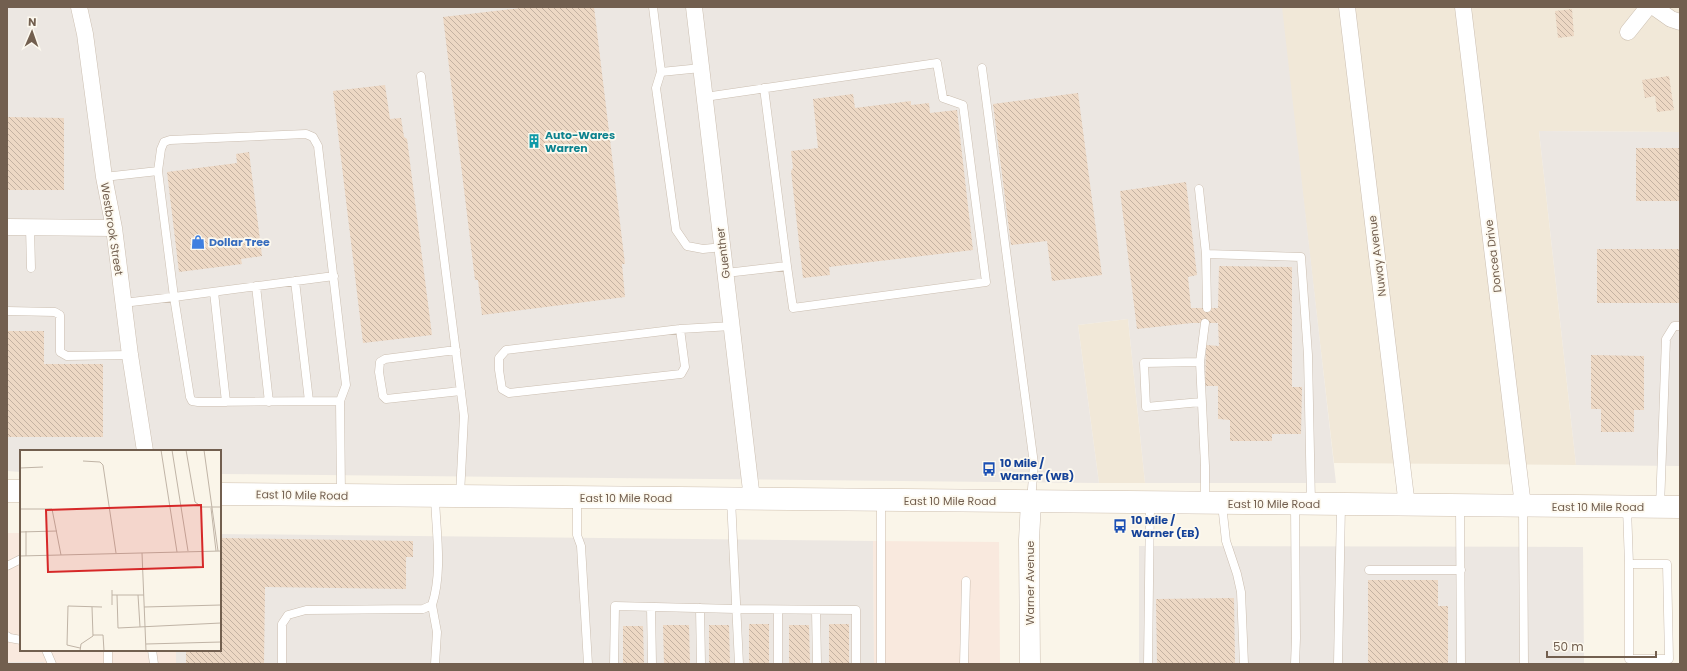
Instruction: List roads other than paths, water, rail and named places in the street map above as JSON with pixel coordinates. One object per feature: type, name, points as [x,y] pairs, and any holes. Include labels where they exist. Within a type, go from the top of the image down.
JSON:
[{"type":"main road","points":[[7,491],[20,491]]},
{"type":"main road","name":"East 10 Mile Road","points":[[221,494],[741,498],[881,501],[1150,502],[1407,506],[1670,507]]},
{"type":"street","name":"Westbrook Street","points":[[79,7],[85,34],[104,177],[114,228],[130,355],[145,450]]},
{"type":"street","name":"Guenther","points":[[694,7],[732,326],[741,498]]},
{"type":"street","name":"Nuway Avenue","points":[[1347,7],[1407,506]]},
{"type":"street","name":"Doncea Drive","points":[[1462,7],[1523,506]]},
{"type":"street","points":[[1628,32],[1648,7]]},
{"type":"street","points":[[1654,7],[1671,19],[1680,22]]},
{"type":"street","points":[[7,227],[114,228]]},
{"type":"street","name":"Warner Avenue","points":[[1030,664],[1029,540],[1031,501]]},
{"type":"lane","points":[[653,7],[661,72],[656,88],[676,230],[687,246],[703,249],[723,247]]},
{"type":"lane","points":[[704,97],[764,88],[937,63],[943,98],[963,105],[986,282],[793,308],[764,88]]},
{"type":"lane","points":[[661,72],[701,68]]},
{"type":"lane","points":[[982,68],[1034,464],[1031,501]]},
{"type":"lane","points":[[421,76],[464,416],[460,496]]},
{"type":"lane","points":[[340,401],[192,401],[174,297],[158,171],[161,149],[164,142],[170,140],[306,134],[313,137],[318,146],[346,385],[340,401],[341,495]]},
{"type":"lane","points":[[104,177],[158,171]]},
{"type":"lane","points":[[1199,189],[1206,254],[1206,308]]},
{"type":"lane","points":[[30,227],[31,268]]},
{"type":"lane","points":[[1206,254],[1301,257],[1308,355],[1303,504],[1295,664]]},
{"type":"lane","points":[[726,273],[787,266]]},
{"type":"lane","points":[[123,303],[334,276]]},
{"type":"lane","points":[[295,281],[310,402]]},
{"type":"lane","points":[[256,286],[269,402]]},
{"type":"lane","points":[[214,292],[226,402]]},
{"type":"lane","points":[[7,311],[55,312],[60,315],[60,352],[67,356],[130,355]]},
{"type":"lane","points":[[1205,323],[1200,362],[1205,466],[1213,504],[1237,574],[1241,592],[1244,664]]},
{"type":"lane","points":[[680,329],[685,367],[681,374],[509,393],[502,389],[499,358],[506,350],[680,329],[732,326]]},
{"type":"lane","points":[[1670,507],[1666,339],[1674,326],[1680,326]]},
{"type":"lane","points":[[456,350],[385,359],[380,362],[379,372],[383,396],[386,399],[461,392]]},
{"type":"lane","points":[[1200,362],[1144,363],[1146,407],[1201,402]]},
{"type":"lane","points":[[435,496],[438,568],[436,594],[432,605],[437,632],[435,664]]},
{"type":"lane","points":[[577,497],[578,535],[581,546],[588,664]]},
{"type":"lane","points":[[739,664],[736,609],[741,498]]},
{"type":"lane","points":[[881,501],[881,664]]},
{"type":"lane","points":[[1148,664],[1150,502]]},
{"type":"lane","points":[[1338,664],[1341,504]]},
{"type":"lane","points":[[1460,506],[1461,664]]},
{"type":"lane","points":[[1523,506],[1524,664]]},
{"type":"lane","points":[[1627,507],[1629,564],[1629,659],[1641,661],[1669,659],[1667,564],[1629,564]]},
{"type":"lane","points":[[7,566],[20,560]]},
{"type":"lane","points":[[1368,570],[1461,570]]},
{"type":"lane","points":[[964,664],[966,581]]},
{"type":"lane","points":[[282,664],[282,624],[288,616],[306,610],[423,609],[432,605]]},
{"type":"lane","points":[[614,664],[615,606],[778,610],[856,610],[856,664]]},
{"type":"lane","points":[[651,607],[652,664]]},
{"type":"lane","points":[[700,608],[701,664]]},
{"type":"lane","points":[[778,610],[778,664]]},
{"type":"lane","points":[[816,610],[817,664]]},
{"type":"lane","points":[[7,636],[20,640]]},
{"type":"lane","points":[[46,651],[52,664]]},
{"type":"lane","points":[[108,651],[108,664]]},
{"type":"lane","points":[[152,651],[154,664]]},
{"type":"place","name":"Auto-Wares Warren","points":[[534,141]]},
{"type":"place","name":"Dollar Tree","points":[[198,242]]},
{"type":"place","name":"10 Mile / Warner (WB)","points":[[989,469]]},
{"type":"place","name":"10 Mile / Warner (EB)","points":[[1120,526]]}]
